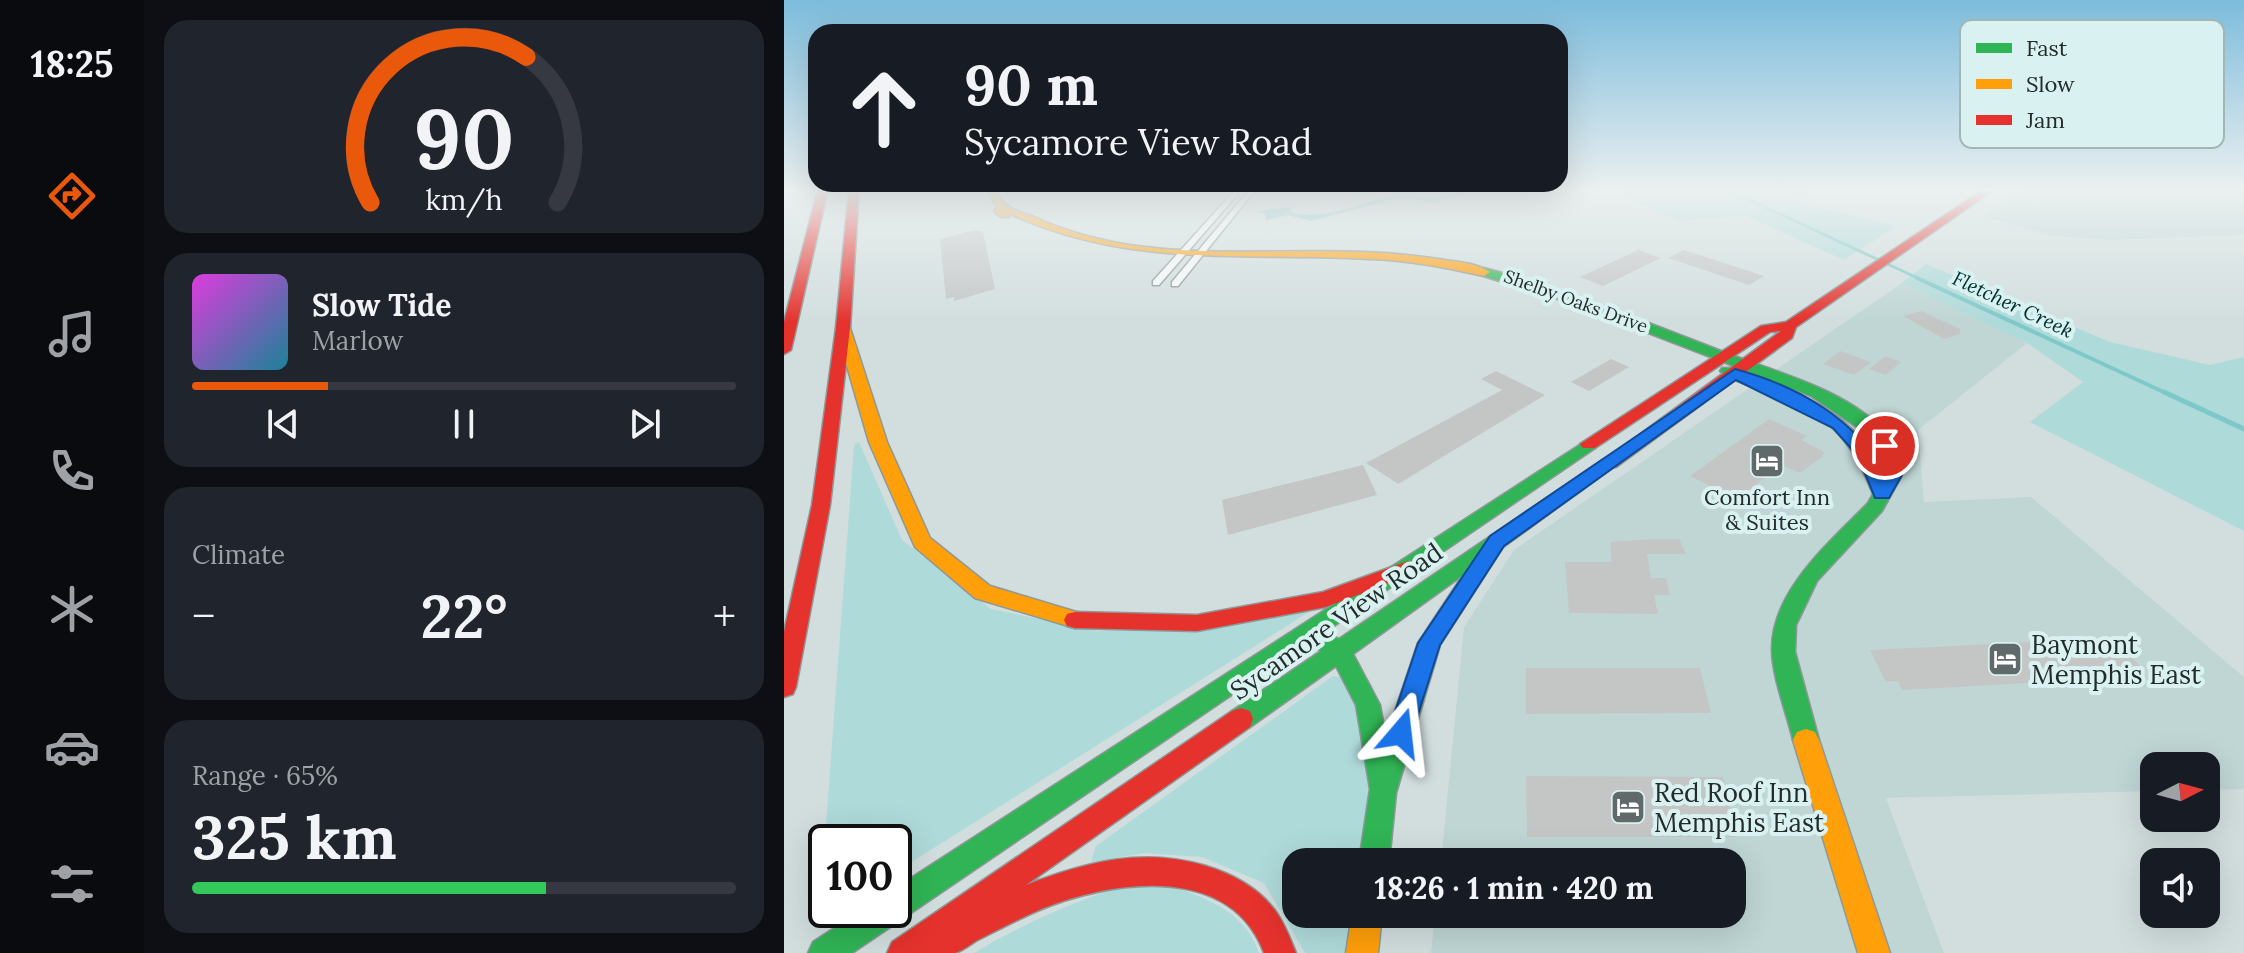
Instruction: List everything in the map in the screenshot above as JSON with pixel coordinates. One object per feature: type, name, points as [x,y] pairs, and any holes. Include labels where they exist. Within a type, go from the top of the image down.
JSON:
[{"type":"main road","points":[[784,350],[812,233]]},
{"type":"main road","points":[[784,687],[821,505],[843,328],[850,233]]},
{"type":"main road","name":"Shelby Oaks Drive","points":[[1040,233],[1064,244],[1095,251],[1376,262],[1503,283],[1566,303],[1740,369],[1839,424],[1866,455],[1882,493],[1846,542],[1809,577],[1785,625],[1783,652],[1793,701],[1874,953]]},
{"type":"main road","name":"Sycamore View Road","points":[[912,896],[1408,568],[1471,521],[1766,329],[1790,325],[1924,233]]},
{"type":"main road","points":[[784,290],[809,244]]},
{"type":"main road","name":"Sycamore View Road","points":[[903,953],[1740,369],[1787,335],[1790,325]]},
{"type":"main road","points":[[843,328],[878,442],[922,542],[983,592],[1077,620],[1197,623],[1326,599],[1408,568]]},
{"type":"main road","points":[[1376,848],[1382,793],[1429,643],[1497,541]]},
{"type":"main road","points":[[1308,633],[1339,650],[1368,705],[1382,793]]},
{"type":"main road","points":[[923,953],[1007,909],[1098,875],[1169,869],[1218,882],[1252,903],[1276,939],[1280,953]]},
{"type":"main road","name":"Sycamore View Road","points":[[824,953],[863,928]]},
{"type":"main road","points":[[1362,953],[1365,928]]},
{"type":"street","points":[[1175,284],[1188,256],[1205,233]]},
{"type":"street","points":[[1156,283],[1210,233]]},
{"type":"shaded area","points":[[1785,233],[1885,233],[1844,260]]},
{"type":"shaded area","points":[[2045,233],[2244,233],[2110,240]]},
{"type":"shaded area","points":[[1926,264],[2110,342],[2210,365],[2244,357],[2244,531],[2030,422],[2083,382],[2027,343],[1902,283]]},
{"type":"shaded area","points":[[1902,283],[2027,343],[1918,430],[1924,502],[2031,497],[2244,677],[2244,789],[2220,790],[2220,752],[2140,752],[2140,791],[1886,798],[1944,953],[1431,953],[1434,928],[1746,928],[1746,848],[1442,848],[1464,627],[1514,550]]},
{"type":"shaded area","points":[[859,442],[902,540],[991,609],[1097,631],[1230,625],[1312,610],[912,862],[912,824],[826,824],[854,445]]},
{"type":"shaded area","points":[[1333,676],[1346,678],[1360,720],[1369,795],[1363,848],[1282,848],[1282,914],[1264,883],[1202,857],[1144,853],[1091,862],[1096,846]]},
{"type":"shaded area","points":[[1147,879],[1198,896],[1228,912],[1251,936],[1259,953],[974,953],[1058,910]]},
{"type":"shaded area","points":[[1290,928],[1354,928],[1351,953],[1305,953]]},
{"type":"building","points":[[961,233],[983,233],[995,289],[954,301],[954,297],[946,299],[940,239]]},
{"type":"building","points":[[1638,250],[1661,258],[1603,286],[1580,277]]},
{"type":"building","points":[[1684,250],[1764,276],[1749,285],[1668,258]]},
{"type":"building","points":[[1922,311],[1960,329],[1960,334],[1944,339],[1903,316]]},
{"type":"building","points":[[1840,351],[1871,362],[1854,375],[1823,364]]},
{"type":"building","points":[[1885,356],[1901,362],[1886,375],[1869,369]]},
{"type":"building","points":[[1611,359],[1629,367],[1589,391],[1571,382]]},
{"type":"building","points":[[1496,371],[1545,395],[1398,484],[1366,463],[1502,390],[1481,379]]},
{"type":"building","name":"Comfort Inn & Suites","points":[[1769,419],[1807,436],[1801,440],[1824,452],[1822,457],[1800,473],[1781,465],[1737,500],[1690,476]]},
{"type":"building","points":[[1363,465],[1377,495],[1228,535],[1222,500]]},
{"type":"building","points":[[1679,539],[1686,554],[1647,554],[1651,578],[1666,578],[1670,595],[1654,595],[1658,614],[1569,613],[1565,562],[1612,562],[1610,542]]},
{"type":"building","name":"Baymont Memphis East","points":[[2116,638],[2142,669],[2132,669],[2138,677],[1902,690],[1898,681],[1886,682],[1870,650]]},
{"type":"building","name":"Red Roof Inn Memphis East","points":[[1526,668],[1700,668],[1711,713],[1526,714]]},
{"type":"building","name":"Red Roof Inn Memphis East","points":[[1526,776],[1723,777],[1736,837],[1527,837]]},
{"type":"waterway","name":"Fletcher Creek","points":[[1822,233],[1922,280]]},
{"type":"waterway","name":"Fletcher Creek","points":[[1917,278],[2168,394]]},
{"type":"waterway","name":"Fletcher Creek","points":[[2164,392],[2244,429]]},
{"type":"traffic: fast","points":[[1484,272],[1576,300],[1817,393],[1857,417],[1873,430],[1885,446],[1893,475],[1875,507],[1809,577],[1785,625],[1783,652],[1806,740]]},
{"type":"traffic: fast","points":[[1727,371],[1800,400],[1835,420],[1861,448],[1882,493]]},
{"type":"traffic: fast","points":[[912,895],[1589,444]]},
{"type":"traffic: fast","points":[[1241,719],[1610,463]]},
{"type":"traffic: fast","points":[[1376,848],[1382,793],[1429,643],[1497,541]]},
{"type":"traffic: fast","points":[[1308,633],[1339,650],[1368,705],[1382,787]]},
{"type":"traffic: fast","points":[[824,953],[862,928]]},
{"type":"traffic: slow","points":[[1068,233],[1137,248],[1227,254],[1384,256],[1484,272]]},
{"type":"traffic: slow","points":[[843,328],[878,442],[922,542],[983,592],[1075,620]]},
{"type":"traffic: slow","points":[[1806,740],[1874,953]]},
{"type":"traffic: slow","points":[[1362,953],[1365,928]]},
{"type":"traffic: jam","points":[[784,350],[812,233]]},
{"type":"traffic: jam","points":[[784,687],[821,505],[843,328],[850,233]]},
{"type":"traffic: jam","points":[[1589,444],[1766,329],[1790,325],[1925,233]]},
{"type":"traffic: jam","points":[[1610,463],[1787,335],[1790,325]]},
{"type":"traffic: jam","points":[[1075,620],[1197,623],[1326,599],[1408,568]]},
{"type":"traffic: jam","points":[[903,953],[1241,719]]},
{"type":"traffic: jam","points":[[923,953],[991,917],[1065,885],[1103,875],[1141,870],[1179,873],[1216,884],[1238,896],[1263,920],[1280,953]]},
{"type":"place","name":"Comfort Inn & Suites","points":[[1767,461]]},
{"type":"place","name":"Baymont Memphis East","points":[[2005,659]]},
{"type":"place","name":"Red Roof Inn Memphis East","points":[[1628,807]]},
{"type":"route","points":[[1401,733],[1429,643],[1497,541],[1735,374],[1799,401],[1839,424],[1866,455],[1882,493],[1893,475],[1885,446]]}]
